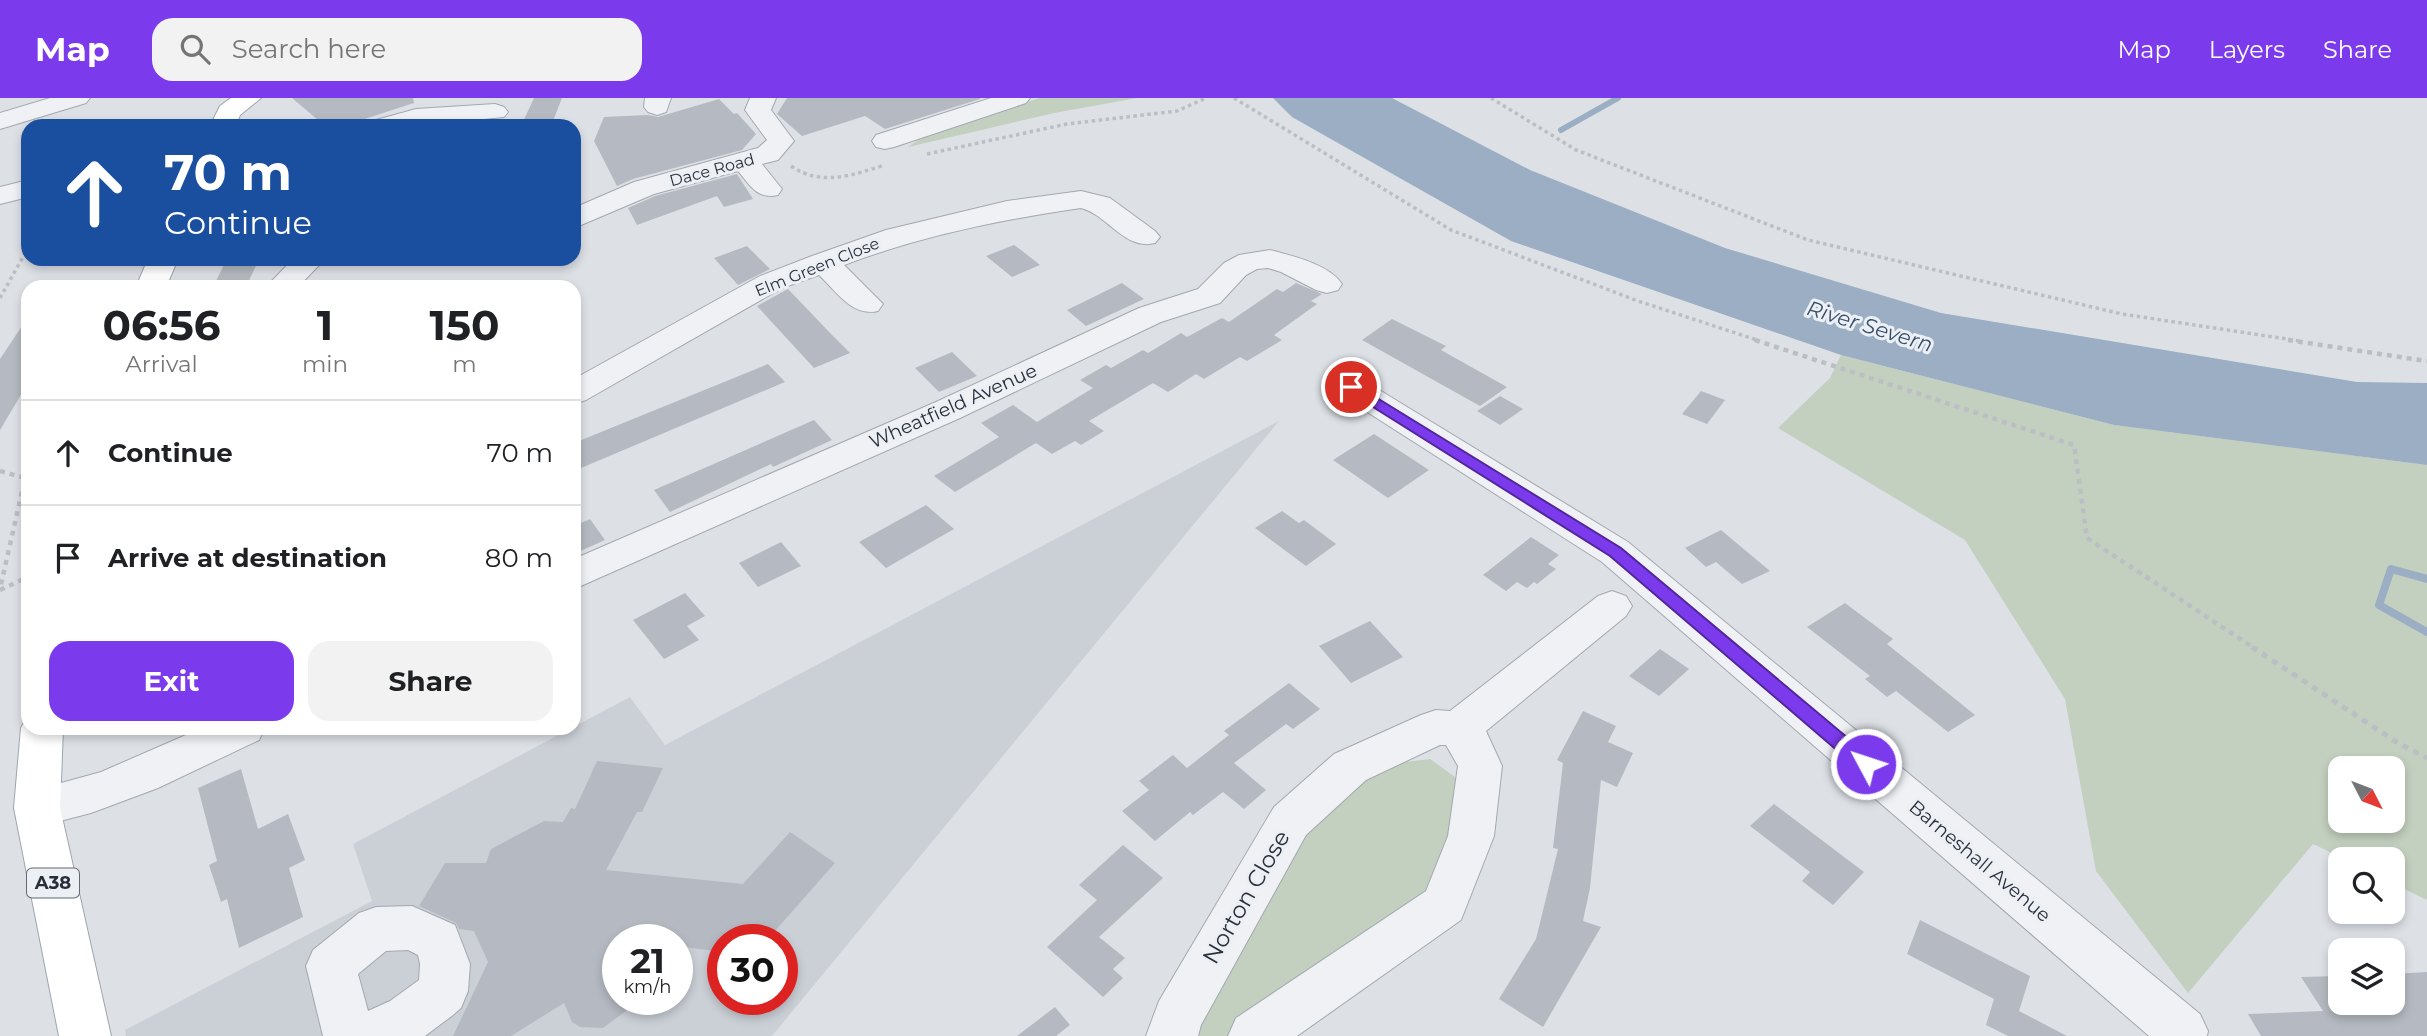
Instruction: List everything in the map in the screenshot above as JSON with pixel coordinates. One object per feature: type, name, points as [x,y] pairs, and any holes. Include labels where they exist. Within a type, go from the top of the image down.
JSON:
[{"type":"main road","name":"A38","points":[[42,735],[37,808],[85,1036]]},
{"type":"street","points":[[9,111],[77,98]]},
{"type":"street","name":"Dace Road","points":[[581,215],[621,188],[756,158],[780,141],[758,110],[763,98]]},
{"type":"street","points":[[889,152],[1017,98]]},
{"type":"street","points":[[409,119],[497,112]]},
{"type":"street","points":[[756,158],[768,189]]},
{"type":"street","points":[[0,196],[21,190]]},
{"type":"street","name":"Elm Green Close","points":[[581,389],[746,296],[823,261],[886,239],[951,222],[1081,199],[1100,204],[1145,237]]},
{"type":"street","name":"Wheatfield Avenue","points":[[581,572],[948,410],[1150,315],[1209,296],[1235,269],[1250,261],[1270,259],[1327,284]]},
{"type":"street","points":[[823,261],[867,304]]},
{"type":"street","name":"Barneshall Avenue","points":[[1351,387],[1615,552],[2182,1031],[2181,1036]]},
{"type":"street","points":[[1254,1036],[1444,905],[1471,836],[1480,766],[1473,747],[1458,729],[1612,606]]},
{"type":"street","name":"Norton Close","points":[[1172,1036],[1177,1018],[1290,821],[1350,767],[1436,727],[1458,729]]},
{"type":"street","points":[[37,808],[65,803],[127,783],[229,735]]},
{"type":"street","points":[[349,1036],[331,966],[376,929],[412,928],[438,942],[445,964],[443,991],[421,1010],[377,1034],[367,1036]]},
{"type":"path","points":[[918,156],[1067,124],[1177,111],[1206,98]]},
{"type":"path","points":[[1234,98],[1451,230],[1638,301],[2074,445],[2087,538],[2398,743],[2427,758]]},
{"type":"path","points":[[1491,98],[1576,150],[1808,240],[2122,314],[2427,361]]},
{"type":"path","points":[[756,158],[785,160],[806,178],[819,180],[835,179],[889,152]]},
{"type":"path","points":[[0,298],[21,260]]},
{"type":"path","points":[[0,471],[21,477]]},
{"type":"path","points":[[0,590],[21,492]]},
{"type":"path","points":[[0,590],[21,580]]},
{"type":"shaded area","points":[[1279,421],[798,1004],[798,924],[707,924],[707,1015],[789,1015],[772,1036],[126,1036],[125,1030],[372,901],[353,844],[558,735],[581,735],[581,723],[630,697],[665,745]]},
{"type":"green space","points":[[1040,98],[1137,98],[1054,113],[908,147],[932,131]]},
{"type":"green space","points":[[1841,355],[2114,425],[2427,465],[2427,900],[2405,889],[2405,847],[2328,847],[2328,851],[2313,844],[2188,993],[2096,871],[2065,699],[1965,540],[1778,428],[1830,378]]},
{"type":"green space","points":[[1430,759],[1455,777],[1459,821],[1421,907],[1234,1036],[1197,1036],[1204,1006],[1309,822],[1380,765]]},
{"type":"water","name":"River Severn","points":[[1273,98],[1392,98],[1530,170],[1725,248],[1941,313],[2357,382],[2427,383],[2427,465],[2114,425],[1841,355],[1511,241],[1292,117]]},
{"type":"building","points":[[292,98],[413,98],[414,103],[365,119],[317,119]]},
{"type":"building","points":[[534,98],[562,98],[554,119],[524,119]]},
{"type":"building","points":[[787,98],[980,99],[885,129],[865,116],[802,136],[777,114]]},
{"type":"building","points":[[719,99],[734,114],[737,113],[756,134],[742,150],[633,179],[617,186],[594,141],[604,117],[658,117]]},
{"type":"building","points":[[737,174],[753,199],[724,207],[717,196],[637,225],[628,208],[655,196]]},
{"type":"building","points":[[1014,245],[1040,265],[1012,277],[986,256]]},
{"type":"building","points":[[747,246],[770,269],[738,285],[714,258]]},
{"type":"building","points":[[224,266],[256,266],[249,280],[216,280]]},
{"type":"building","points":[[1122,283],[1144,299],[1086,326],[1067,310]]},
{"type":"building","points":[[1296,283],[1322,294],[1311,301],[1317,304],[1274,335],[1282,340],[1247,361],[1240,357],[1204,379],[1196,374],[1168,392],[1153,383],[1089,421],[1104,431],[1081,445],[1075,441],[1052,454],[1036,443],[955,492],[934,476],[999,437],[981,423],[1013,405],[1037,422],[1093,388],[1080,380],[1106,365],[1111,368],[1143,350],[1148,353],[1181,333],[1187,337],[1222,318],[1229,322],[1277,289],[1283,292]]},
{"type":"building","points":[[788,289],[850,353],[814,368],[757,306]]},
{"type":"building","points":[[1392,319],[1446,346],[1441,350],[1507,387],[1480,406],[1362,340]]},
{"type":"building","points":[[21,328],[21,395],[0,430],[0,359]]},
{"type":"building","points":[[952,352],[977,376],[939,392],[915,368]]},
{"type":"building","points":[[768,364],[785,382],[581,468],[581,440]]},
{"type":"building","points":[[1701,391],[1725,400],[1707,424],[1682,414]]},
{"type":"building","points":[[1500,396],[1523,409],[1500,425],[1477,411]]},
{"type":"building","points":[[814,420],[832,440],[773,467],[771,464],[670,512],[654,490]]},
{"type":"building","points":[[1374,434],[1429,470],[1388,498],[1333,460]]},
{"type":"building","points":[[926,505],[954,529],[886,568],[859,542]]},
{"type":"building","points":[[1282,511],[1299,523],[1304,520],[1336,544],[1306,566],[1255,528]]},
{"type":"building","points":[[590,519],[605,540],[581,551],[581,523]]},
{"type":"building","points":[[1721,530],[1770,571],[1742,584],[1716,562],[1706,567],[1685,548]]},
{"type":"building","points":[[1531,537],[1559,555],[1548,564],[1556,569],[1537,584],[1534,582],[1527,588],[1517,582],[1506,591],[1483,575]]},
{"type":"building","points":[[781,542],[801,566],[758,587],[739,563]]},
{"type":"building","points":[[685,593],[705,616],[687,626],[699,640],[664,659],[633,620]]},
{"type":"building","points":[[1845,603],[1893,639],[1887,644],[1975,715],[1948,732],[1896,691],[1887,697],[1865,679],[1870,676],[1807,627]]},
{"type":"building","points":[[1370,621],[1403,657],[1351,683],[1319,646]]},
{"type":"building","points":[[1660,649],[1689,669],[1659,696],[1629,676]]},
{"type":"building","points":[[1289,683],[1320,709],[1293,729],[1286,724],[1234,763],[1266,790],[1244,809],[1223,792],[1193,815],[1190,812],[1155,841],[1122,811],[1149,790],[1139,781],[1173,755],[1187,768],[1229,735],[1224,731]]},
{"type":"building","points":[[1583,711],[1616,726],[1608,742],[1633,753],[1617,787],[1601,780],[1590,888],[1583,921],[1601,927],[1543,1027],[1499,999],[1536,939],[1558,849],[1553,848],[1563,763],[1557,760]]},
{"type":"building","points":[[597,761],[663,768],[642,812],[637,812],[606,870],[743,884],[790,832],[835,863],[781,924],[707,924],[707,950],[693,948],[693,924],[602,924],[602,1015],[620,1015],[603,1028],[580,1027],[572,1022],[564,1003],[511,1036],[453,1036],[488,962],[474,931],[459,929],[456,923],[419,906],[445,863],[486,863],[491,849],[544,821],[563,822],[571,808],[575,809]]},
{"type":"building","points":[[241,769],[258,829],[288,814],[305,860],[289,868],[303,917],[239,948],[227,899],[221,902],[209,865],[217,861],[198,788]]},
{"type":"building","points":[[1774,804],[1864,872],[1833,905],[1802,881],[1810,872],[1750,826]]},
{"type":"building","points":[[1123,845],[1163,878],[1099,937],[1125,958],[1113,969],[1123,978],[1103,997],[1047,947],[1097,900],[1079,885]]},
{"type":"building","points":[[1920,920],[2030,976],[2019,1011],[2067,1036],[2008,1036],[1986,1025],[1994,999],[1907,954]]},
{"type":"building","points":[[2427,972],[2427,1036],[2261,1036],[2248,1014],[2323,1011],[2301,977],[2328,976],[2328,1015],[2405,1015],[2405,973]]},
{"type":"building","points":[[1055,1007],[1070,1025],[1056,1036],[1017,1036]]},
{"type":"waterway","points":[[1561,130],[1618,98]]},
{"type":"waterway","points":[[2427,579],[2391,569],[2379,605],[2427,632]]},
{"type":"route","points":[[1351,387],[1615,552],[1866,764]]}]
